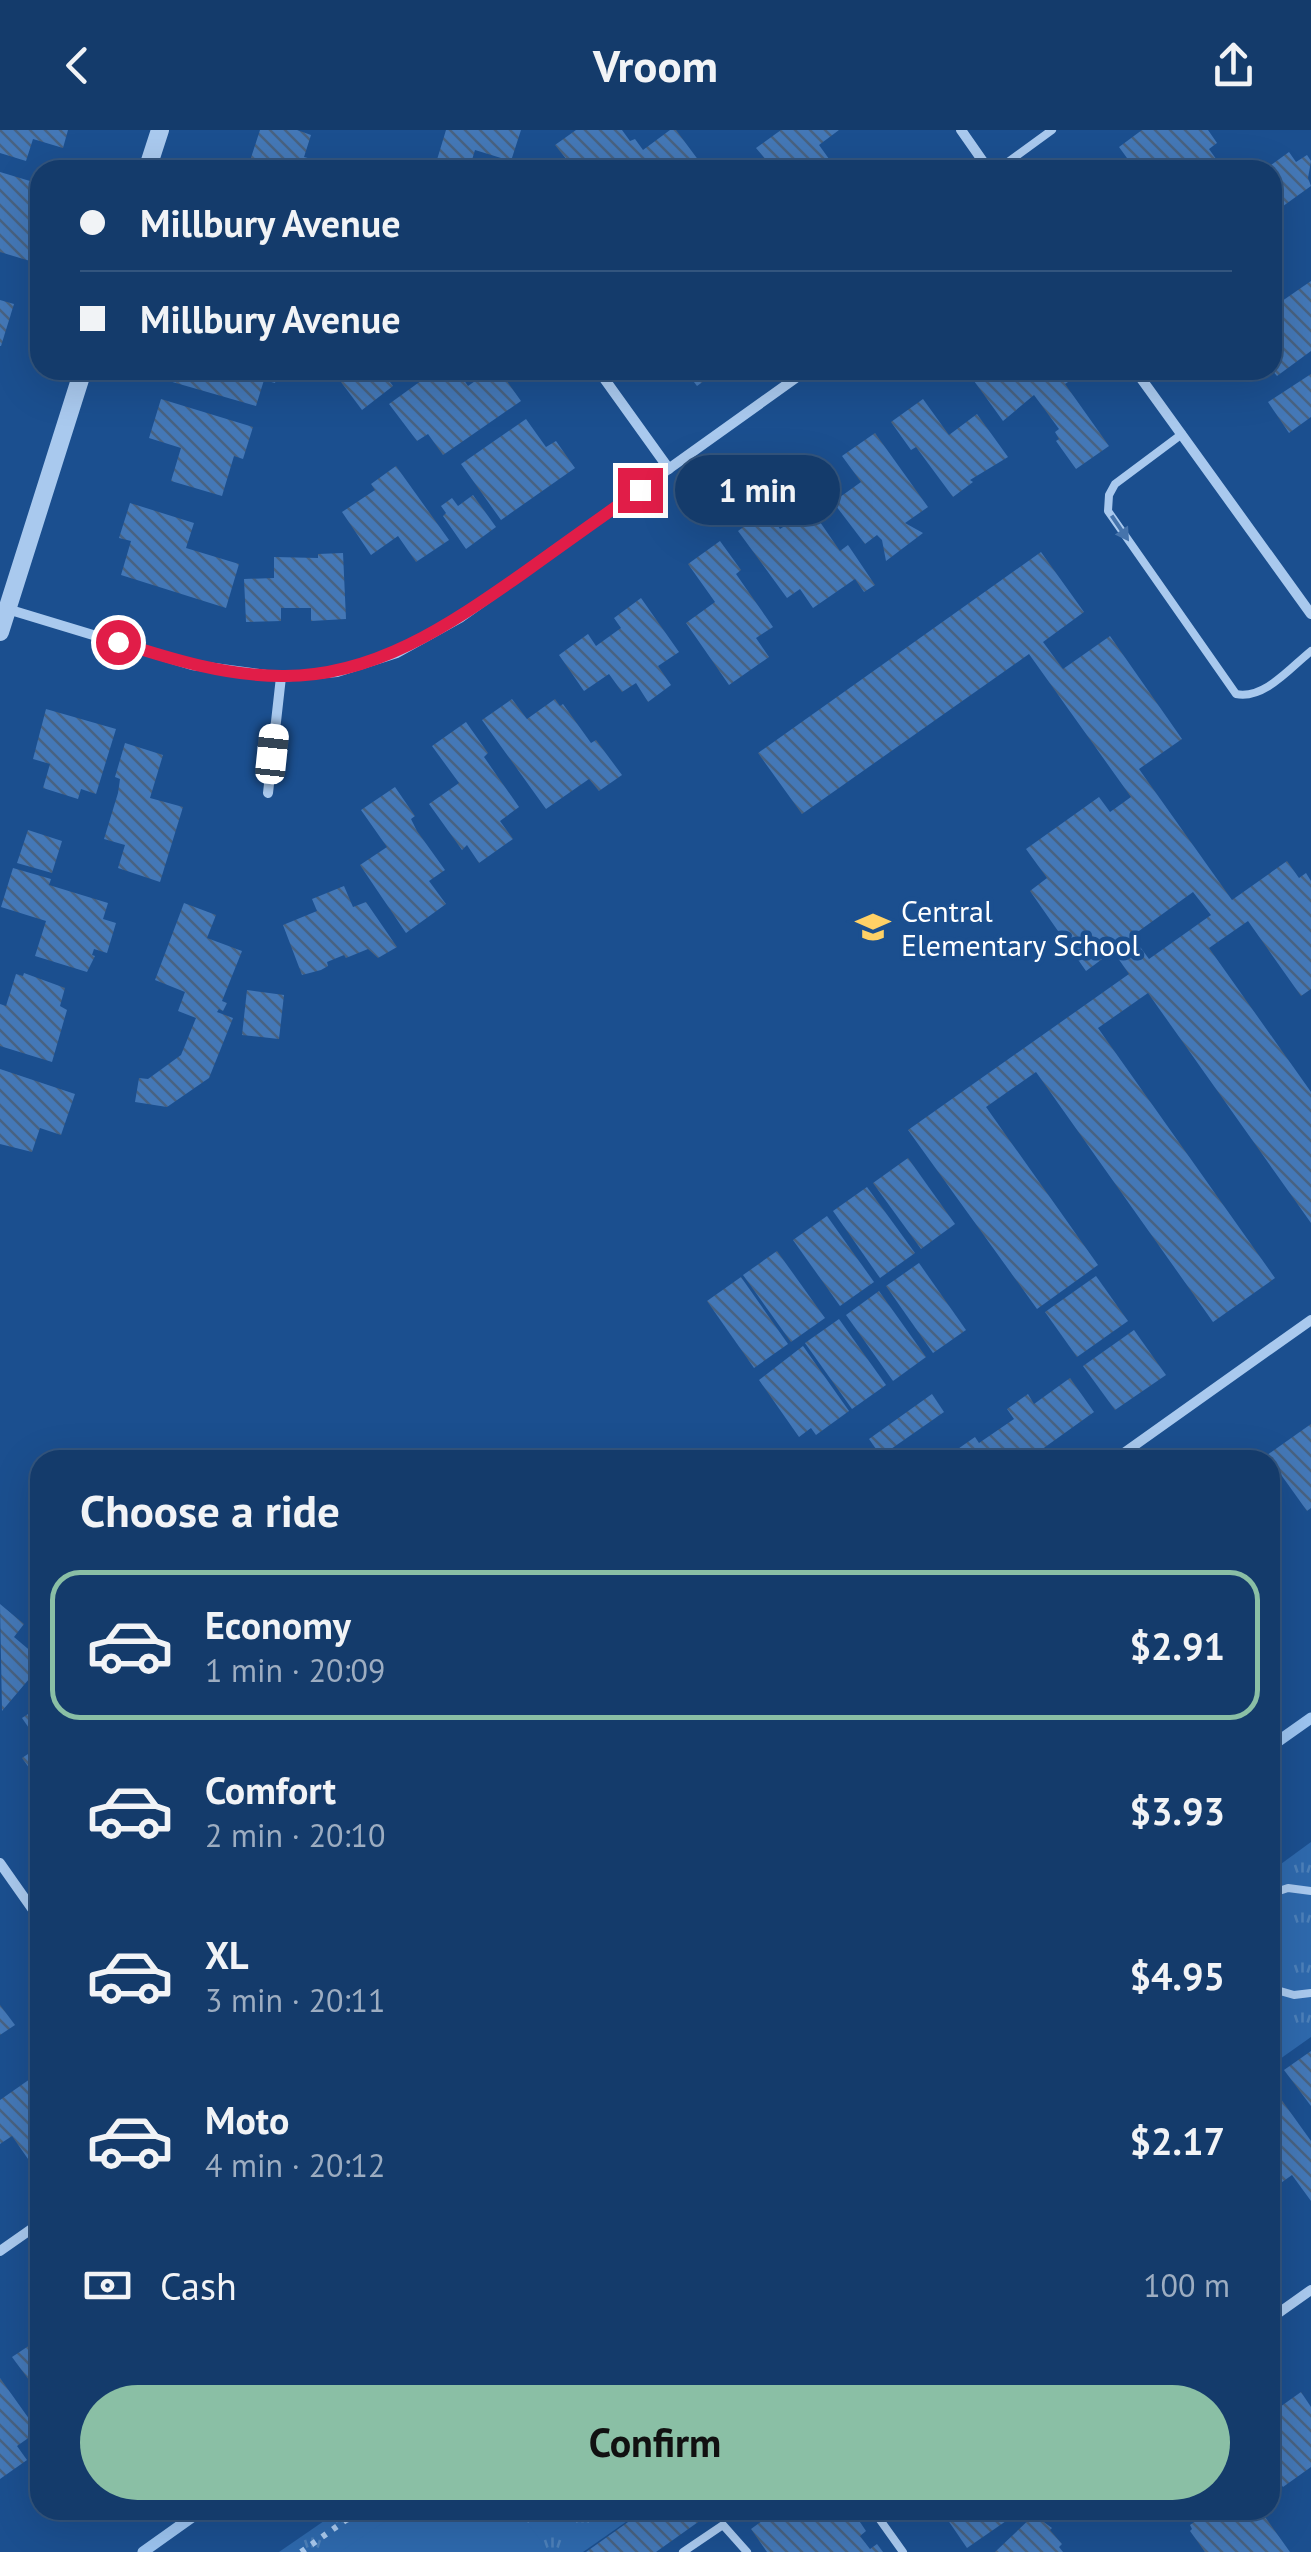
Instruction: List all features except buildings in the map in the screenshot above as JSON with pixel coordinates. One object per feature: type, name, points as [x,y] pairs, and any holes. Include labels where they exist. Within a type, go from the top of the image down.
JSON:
[{"type":"street","points":[[150,160],[160,130]]},
{"type":"street","points":[[961,130],[982,160]]},
{"type":"street","points":[[0,632],[4,608],[80,380]]},
{"type":"street","points":[[605,380],[669,469]]},
{"type":"street","points":[[4,608],[192,665],[281,676],[337,672],[396,653],[460,618],[793,380]]},
{"type":"street","points":[[1143,380],[1311,614]]},
{"type":"street","points":[[268,793],[281,676]]},
{"type":"street","points":[[1128,1450],[1311,1320]]},
{"type":"street","points":[[0,1863],[30,1906]]},
{"type":"street","points":[[0,2252],[30,2230]]},
{"type":"street","points":[[1280,2312],[1311,2290]]},
{"type":"lane","points":[[1011,160],[1052,130]]},
{"type":"lane","points":[[1182,434],[1115,484],[1108,511],[1236,694],[1246,696],[1263,690],[1311,651]]},
{"type":"lane","points":[[1280,1891],[1311,1891]]},
{"type":"lane","points":[[1280,1991],[1294,1995],[1311,1993]]},
{"type":"lane","points":[[880,2520],[903,2552]]},
{"type":"lane","points":[[684,2552],[723,2524],[746,2552]]},
{"type":"path","points":[[301,2552],[346,2520]]},
{"type":"green space","points":[[1311,1842],[1311,2037],[1280,2059],[1280,1865]]},
{"type":"green space","points":[[325,2520],[629,2520],[583,2552],[279,2552]]},
{"type":"green space","points":[[387,2520],[525,2520],[549,2552],[340,2552]]},
{"type":"waterway","points":[[1280,1740],[1311,1718]]},
{"type":"waterway","points":[[143,2552],[188,2520]]},
{"type":"place","name":"Central Elementary School","points":[[873,927]]},
{"type":"route","points":[[118,642],[192,665],[281,676],[337,672],[396,653],[460,618],[640,490]]}]
